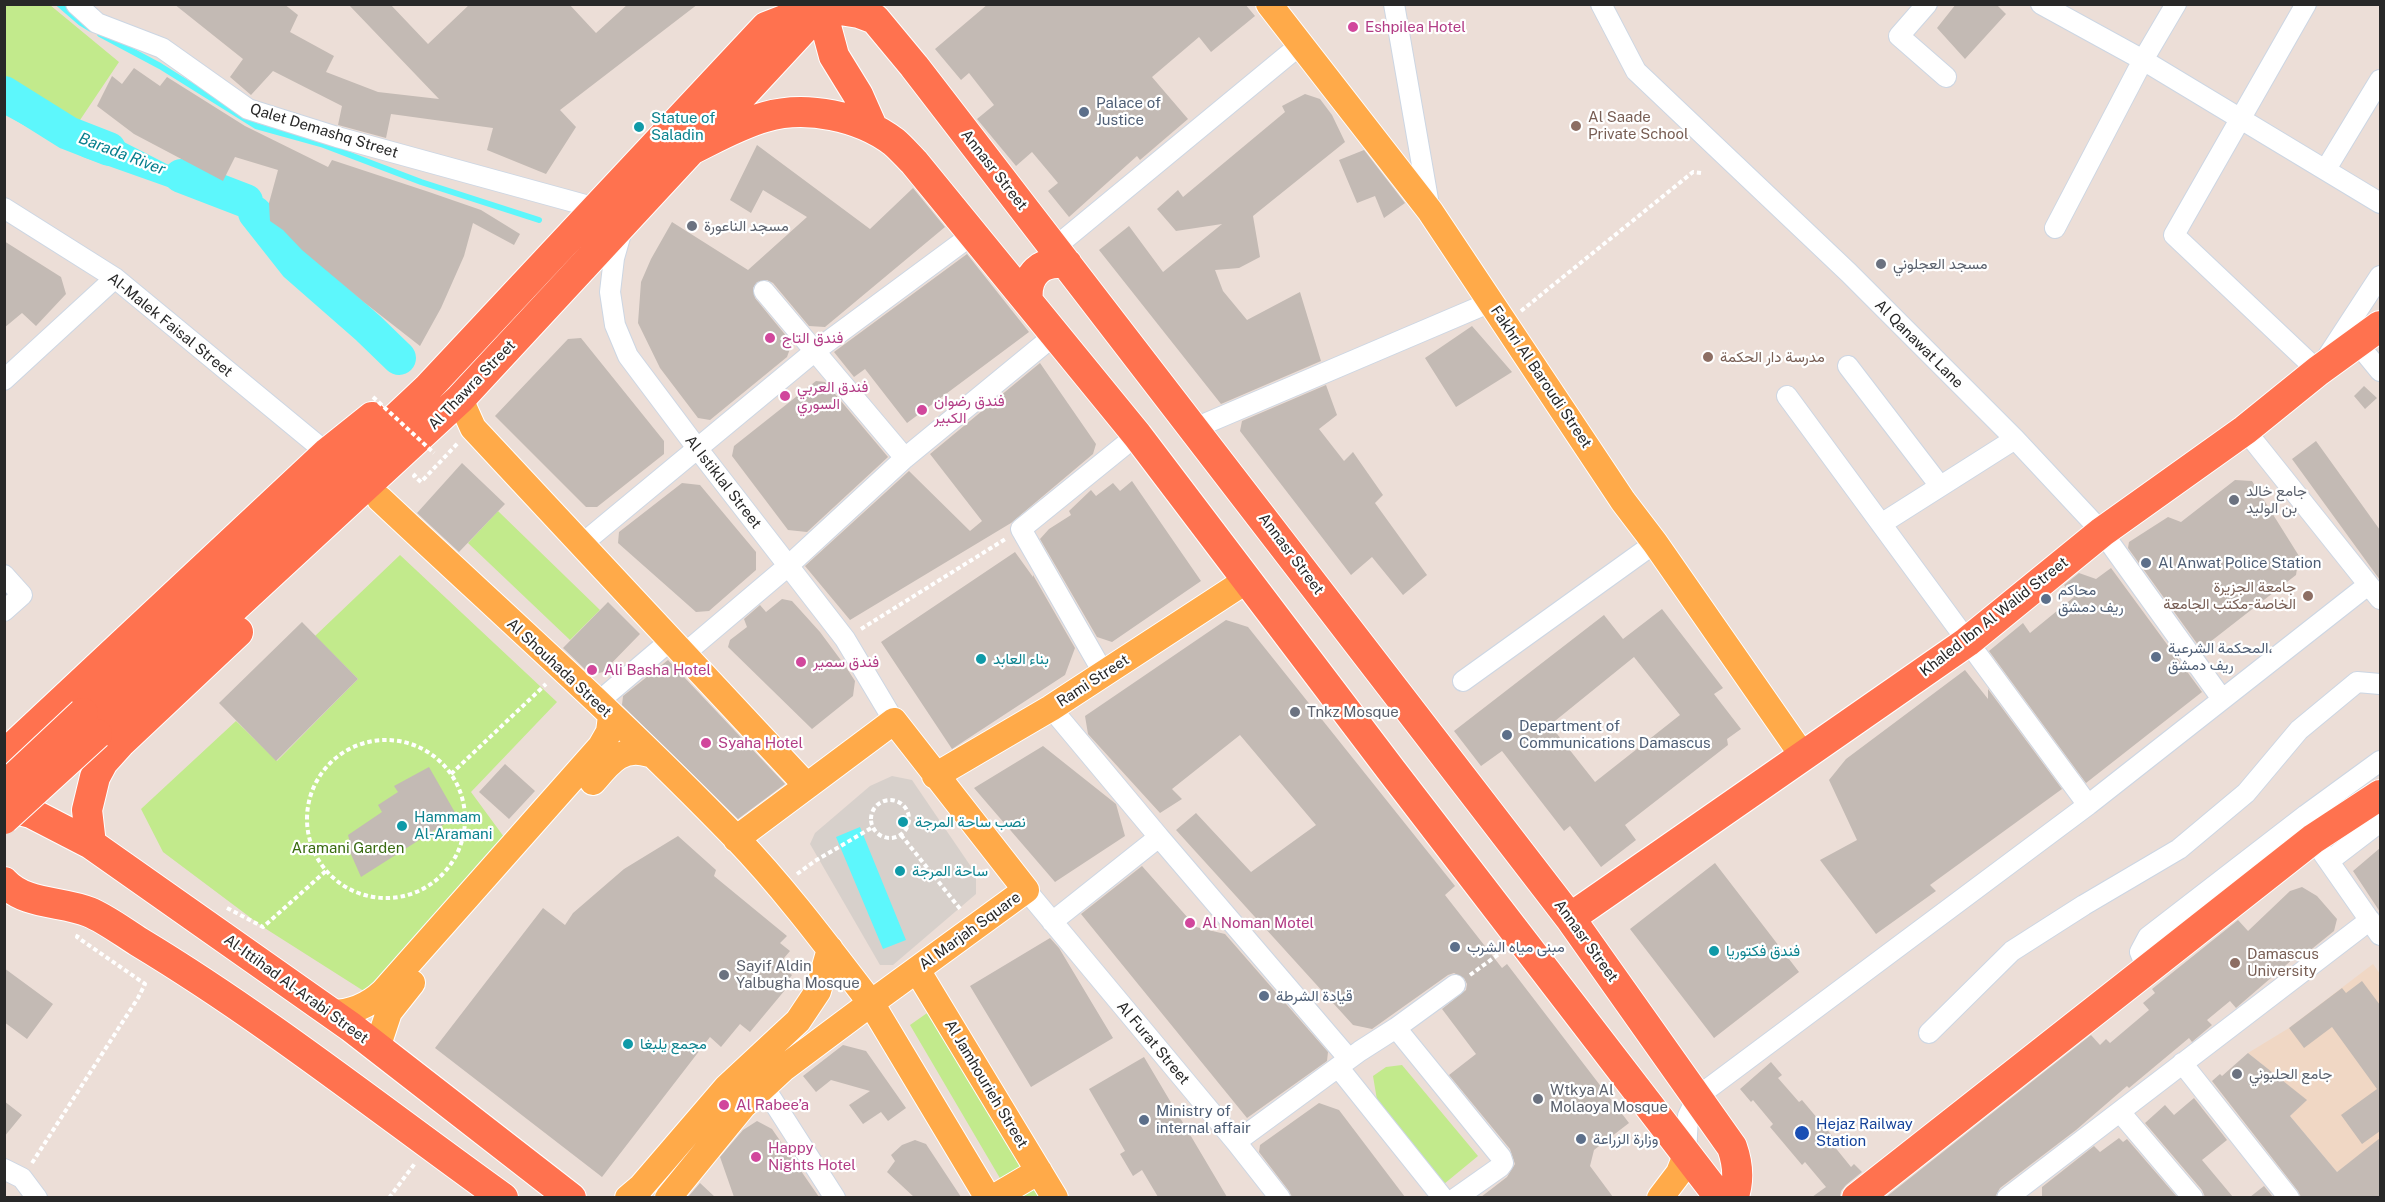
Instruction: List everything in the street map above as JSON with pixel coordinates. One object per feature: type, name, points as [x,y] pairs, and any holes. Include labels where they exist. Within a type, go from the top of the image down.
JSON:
[{"type":"highway","name":"Al Thawra Street","points":[[86,727],[452,408],[693,149],[822,6]]},
{"type":"highway","points":[[822,6],[834,56],[858,95],[873,129]]},
{"type":"highway","points":[[766,27],[822,6],[859,13],[873,12]]},
{"type":"highway","points":[[834,56],[837,40],[846,28],[873,12]]},
{"type":"highway","name":"Annasr Street","points":[[873,12],[1570,918],[1732,1147],[1738,1174],[1737,1188],[1733,1197]]},
{"type":"highway","name":"Al Thawra Street","points":[[86,727],[427,389],[766,27]]},
{"type":"highway","points":[[693,149],[734,128],[767,116],[802,112],[836,116],[873,129],[894,142],[914,162],[1137,435],[1720,1197]]},
{"type":"highway","points":[[1028,300],[1027,290],[1036,270],[1045,264],[1056,262],[1061,256]]},
{"type":"highway","name":"Khaled Ibn Al Walid Street","points":[[1570,918],[1966,642],[2102,532],[2245,430],[2318,371],[2369,335]]},
{"type":"highway","points":[[4,826],[16,817],[14,813],[86,727],[327,453],[393,401],[415,390],[427,389]]},
{"type":"highway","points":[[5,753],[86,727],[121,742],[426,454],[452,408]]},
{"type":"highway","points":[[4,787],[86,727]]},
{"type":"highway","points":[[86,727],[95,777],[88,802],[87,828],[91,844]]},
{"type":"highway","points":[[1857,1197],[2147,969],[2321,850],[2380,795]]},
{"type":"highway","name":"Al-Ittihad Al-Arabi Street","points":[[14,813],[91,844],[331,1013],[571,1197]]},
{"type":"highway","points":[[4,882],[20,893],[90,913],[166,958],[503,1197]]},
{"type":"highway","points":[[4,902],[37,899]]},
{"type":"highway","points":[[1617,1063],[1638,1060],[1646,1055],[1655,1038]]},
{"type":"main road","points":[[766,27],[788,4]]},
{"type":"main road","name":"Fakhri Al Baroudi Street","points":[[1269,4],[1430,210],[1617,491],[1803,756]]},
{"type":"main road","points":[[452,408],[807,786]]},
{"type":"main road","name":"Al Shouhada Street","points":[[380,499],[604,709],[736,839]]},
{"type":"main road","name":"Rami Street","points":[[935,776],[1051,708],[1247,580]]},
{"type":"main road","points":[[377,1048],[384,1024],[396,1001],[601,746],[609,732],[604,709]]},
{"type":"main road","points":[[894,721],[736,839],[830,949],[871,1004],[988,1197]]},
{"type":"main road","name":"Al Marjah Square","points":[[668,1197],[743,1106],[784,1068],[1026,890],[894,721]]},
{"type":"main road","points":[[331,1013],[354,1011],[375,1000],[613,759],[630,751],[650,754]]},
{"type":"main road","points":[[628,1197],[641,1187],[727,1087],[798,1021],[818,991],[830,949]]},
{"type":"main road","name":"Al Jamhourieh Street","points":[[917,970],[1055,1197]]},
{"type":"main road","points":[[1660,1197],[1679,1173],[1686,1155]]},
{"type":"main road","points":[[993,1197],[1039,1171]]},
{"type":"street","name":"Qalet Demashq Street","points":[[76,4],[97,23],[162,48],[248,110],[337,137],[596,208]]},
{"type":"street","points":[[1394,4],[1430,210]]},
{"type":"street","name":"Al Qanawat Lane","points":[[1601,4],[1636,70],[1849,273],[2015,439],[2102,532],[2222,699]]},
{"type":"street","points":[[1927,4],[1899,36],[1946,77]]},
{"type":"street","points":[[2041,4],[2143,60],[2380,203]]},
{"type":"street","points":[[2055,228],[2143,60],[2176,4]]},
{"type":"street","points":[[2306,4],[2174,235],[2318,371],[2380,276]]},
{"type":"street","points":[[1061,256],[1300,45]]},
{"type":"street","points":[[2326,169],[2380,80]]},
{"type":"street","name":"Al-Malek Faisal Street","points":[[4,208],[115,278],[327,453]]},
{"type":"street","name":"Al Istiklal Street","points":[[623,224],[614,258],[610,292],[615,325],[628,356],[845,639],[894,721]]},
{"type":"street","points":[[582,544],[815,351],[973,234]]},
{"type":"street","points":[[4,380],[115,278]]},
{"type":"street","points":[[764,291],[905,458]]},
{"type":"street","points":[[1195,428],[1491,302]]},
{"type":"street","points":[[604,709],[677,647],[788,566],[905,458],[1056,334]]},
{"type":"street","points":[[2369,335],[2380,371]]},
{"type":"street","points":[[1848,366],[1940,486]]},
{"type":"street","points":[[1787,396],[2088,805]]},
{"type":"street","points":[[1686,1155],[1688,1116],[1697,1097],[2088,805],[2222,699],[2374,592],[2245,430]]},
{"type":"street","points":[[1104,674],[1021,529],[1137,435]]},
{"type":"street","points":[[1881,524],[2015,439]]},
{"type":"street","points":[[1463,681],[1655,543]]},
{"type":"street","points":[[4,575],[22,595],[4,611]]},
{"type":"street","points":[[1929,1033],[2012,951],[2084,904],[2179,849],[2246,793],[2299,730],[2356,682],[2380,684]]},
{"type":"street","points":[[1051,708],[1344,1063],[1443,1197]]},
{"type":"street","points":[[2147,969],[2140,952],[2148,937],[2380,761]]},
{"type":"street","points":[[2017,1195],[2182,1064],[2375,927],[2321,850],[2380,822]]},
{"type":"street","points":[[1052,922],[1159,837]]},
{"type":"street","name":"Al Furat Street","points":[[1026,890],[1280,1197]]},
{"type":"street","points":[[1236,1142],[1455,985]]},
{"type":"street","points":[[1396,1028],[1501,1157],[1503,1163],[1500,1167],[1456,1197]]},
{"type":"street","points":[[2182,1064],[2289,1197]]},
{"type":"street","points":[[764,1087],[835,1197]]},
{"type":"street","points":[[2120,1112],[2193,1197]]},
{"type":"street","points":[[13,1174],[37,1197]]},
{"type":"path","points":[[1506,323],[1693,172],[1701,173]]},
{"type":"path","points":[[373,398],[434,453],[428,461]]},
{"type":"path","points":[[421,468],[414,476],[421,482],[443,459]]},
{"type":"path","points":[[845,639],[1021,529]]},
{"type":"path","points":[[451,774],[561,669]]},
{"type":"path","points":[[387,740],[418,746],[451,774],[464,800],[466,828],[462,846],[448,870],[424,889],[398,898],[371,897],[356,892],[326,871],[312,847],[307,822],[311,795],[322,772],[342,753],[360,744],[387,740]]},
{"type":"path","points":[[888,799],[902,803],[909,815],[906,830],[901,835],[882,836],[873,827],[872,813],[875,806],[888,799]]},
{"type":"path","points":[[815,861],[873,827]]},
{"type":"path","points":[[901,835],[975,927]]},
{"type":"path","points":[[221,905],[263,927],[326,871]]},
{"type":"path","points":[[13,1174],[138,998],[145,984],[77,937]]},
{"type":"path","points":[[1455,985],[1521,939]]},
{"type":"path","points":[[389,1197],[429,1145]]},
{"type":"shaded area","name":"ساحة المرجة","points":[[892,776],[912,780],[976,874],[976,894],[893,965],[880,965],[810,844],[815,833],[870,786]]},
{"type":"shaded area","points":[[2373,964],[2380,974],[2380,1139],[2337,1172],[2290,1116],[2306,1100],[2248,1053],[2289,1028]]},
{"type":"green space","points":[[4,5],[50,5],[119,62],[78,123],[37,106],[5,79]]},
{"type":"green space","points":[[498,511],[600,610],[570,640],[468,543]]},
{"type":"green space","name":"Aramani Garden","points":[[400,555],[557,702],[471,792],[504,837],[370,995],[263,927],[163,852],[141,809],[236,721],[277,761],[358,679],[315,636]]},
{"type":"green space","points":[[930,1011],[1041,1197],[1011,1197],[910,1025]]},
{"type":"green space","points":[[1402,1065],[1478,1156],[1444,1184],[1378,1106],[1373,1076],[1386,1067]]},
{"type":"water","points":[[4,93],[68,133],[120,140],[223,193],[213,203],[83,157],[5,115]]},
{"type":"water","points":[[860,827],[906,940],[883,949],[836,837]]},
{"type":"building","points":[[174,4],[284,4],[298,15],[290,32],[334,56],[326,72],[378,92],[439,99],[348,4],[390,4],[428,44],[470,4],[569,4],[596,33],[628,4],[698,4],[560,110],[576,127],[546,174],[487,150],[493,128],[391,114],[386,138],[338,125],[342,106],[273,71],[251,95],[230,77],[243,59]]},
{"type":"building","name":"Palace of Justice","points":[[988,4],[1245,4],[1255,16],[1211,52],[1199,37],[1152,77],[1188,119],[1140,160],[1137,156],[1069,217],[1048,191],[1058,183],[1032,152],[1016,166],[977,119],[994,105],[969,73],[961,80],[935,49]]},
{"type":"building","points":[[1956,4],[1996,4],[2006,14],[1965,59],[1937,28]]},
{"type":"building","points":[[134,68],[160,86],[167,77],[245,126],[328,167],[332,160],[481,210],[520,234],[514,245],[473,223],[464,256],[441,308],[420,346],[365,303],[270,221],[269,203],[278,170],[235,157],[223,181],[134,134],[97,106],[112,76],[122,84]]},
{"type":"building","points":[[1305,94],[1320,99],[1332,115],[1345,142],[1253,216],[1260,257],[1239,268],[1215,270],[1223,291],[1247,320],[1300,292],[1321,361],[1221,404],[1099,250],[1129,226],[1163,272],[1222,224],[1176,231],[1157,209],[1178,190],[1183,197],[1285,112],[1282,106]]},
{"type":"building","points":[[757,145],[870,229],[913,188],[945,227],[825,327],[809,326],[773,283],[767,280],[757,282],[753,288],[755,298],[792,343],[787,357],[710,420],[698,418],[660,368],[638,323],[641,282],[672,222],[748,270],[807,217],[763,190],[751,213],[730,200]]},
{"type":"building","points":[[1364,150],[1405,203],[1384,218],[1375,196],[1357,203],[1339,160]]},
{"type":"building","points":[[4,241],[61,277],[66,294],[36,326],[22,313],[4,328]]},
{"type":"building","points":[[967,254],[1029,332],[907,423],[865,369],[854,377],[834,352]]},
{"type":"building","points":[[1472,326],[1512,372],[1456,407],[1425,358]]},
{"type":"building","points":[[581,338],[664,441],[664,454],[597,507],[586,507],[495,416],[568,339]]},
{"type":"building","points":[[1040,363],[1096,444],[1093,454],[1011,523],[850,620],[805,566],[909,471],[970,531],[982,521],[930,454]]},
{"type":"building","points":[[816,381],[825,382],[888,457],[807,532],[788,530],[732,456],[734,446]]},
{"type":"building","points":[[1326,385],[1337,415],[1319,429],[1344,461],[1353,452],[1383,495],[1375,503],[1427,575],[1403,595],[1372,557],[1351,575],[1240,431],[1242,421]]},
{"type":"building","points":[[2364,386],[2377,398],[2365,409],[2354,396]]},
{"type":"building","points":[[2316,441],[2380,530],[2380,580],[2292,459]]},
{"type":"building","points":[[462,463],[505,504],[459,552],[417,513]]},
{"type":"building","points":[[2235,480],[2252,481],[2299,556],[2296,575],[2201,649],[2128,548],[2129,542],[2168,517],[2181,522]]},
{"type":"building","points":[[1132,481],[1201,581],[1112,642],[1097,637],[1040,539],[1049,529],[1071,515],[1069,511],[1091,490],[1096,496],[1113,483],[1120,491]]},
{"type":"building","points":[[682,483],[700,485],[756,552],[756,570],[709,611],[696,612],[618,543],[619,532]]},
{"type":"building","name":"بناء العابد","points":[[1015,552],[1033,577],[1033,575],[1075,648],[1065,675],[952,749],[881,642]]},
{"type":"building","points":[[2111,568],[2202,692],[2086,783],[1989,651],[2023,623],[2030,633],[2074,597],[2064,585],[2079,573],[2096,579]]},
{"type":"building","points":[[782,599],[792,601],[820,632],[855,681],[853,696],[812,729],[728,647],[730,640],[747,627],[744,619],[760,605],[766,612]]},
{"type":"building","points":[[608,602],[640,634],[603,672],[591,675],[563,648]]},
{"type":"building","name":"Department of Communications Damascus","points":[[1662,609],[1723,688],[1714,694],[1741,729],[1727,739],[1728,745],[1625,825],[1636,840],[1601,867],[1570,826],[1564,831],[1502,751],[1481,766],[1454,731],[1604,615],[1623,639]],"holes":[[[1634,657],[1680,715],[1595,782],[1550,725]]]},
{"type":"building","points":[[1226,620],[1248,627],[1455,886],[1445,895],[1502,968],[1507,964],[1629,1123],[1594,1150],[1590,1166],[1613,1197],[1481,1197],[1507,1177],[1515,1164],[1510,1149],[1449,1075],[1476,1054],[1442,1009],[1466,990],[1467,984],[1464,978],[1454,973],[1448,975],[1372,1029],[1353,1025],[1176,830],[1196,813],[1251,872],[1316,825],[1240,735],[1172,789],[1182,799],[1160,813],[1088,734],[1085,716]]},
{"type":"building","points":[[302,622],[358,679],[276,761],[219,703]]},
{"type":"building","name":"Syaha Hotel","points":[[668,660],[785,784],[738,819],[622,705],[623,696]]},
{"type":"building","points":[[1965,670],[1988,699],[1988,689],[2062,789],[1930,885],[1936,891],[1876,934],[1820,860],[1857,840],[1829,780],[1846,759]]},
{"type":"building","points":[[1043,746],[1116,804],[1125,836],[1055,882],[974,788]]},
{"type":"building","points":[[505,764],[535,791],[509,819],[479,792]]},
{"type":"building","name":"Hammam Al-Aramani","points":[[429,767],[457,816],[361,877],[350,852],[348,835],[382,812],[378,805],[398,792],[394,786]]},
{"type":"building","points":[[678,836],[716,870],[714,876],[787,936],[780,943],[790,951],[779,964],[792,975],[782,988],[785,990],[750,1032],[740,1024],[721,1047],[710,1037],[602,1177],[435,1048],[543,908],[565,925],[573,913],[624,869]]},
{"type":"building","points":[[2380,848],[2380,912],[2353,871]]},
{"type":"building","name":"فندق فكتوريا","points":[[1715,863],[1799,972],[1714,1038],[1630,929]]},
{"type":"building","points":[[1142,866],[1196,927],[1225,934],[1328,1052],[1327,1061],[1247,1118],[1081,914]]},
{"type":"building","points":[[2302,887],[2317,896],[2337,919],[2334,931],[2297,961],[2293,959],[2236,1008],[2230,1001],[2207,1020],[2212,1025],[2192,1042],[2189,1038],[2129,1088],[2127,1086],[2076,1130],[2000,1188],[1995,1197],[1886,1197],[2091,1035],[2100,1045],[2106,1039],[2110,1043],[2149,1010],[2143,1003],[2155,993],[2152,989],[2238,920],[2248,931],[2290,891]]},
{"type":"building","points":[[1050,938],[1059,948],[1113,1038],[1031,1087],[970,986]]},
{"type":"building","points":[[4,968],[53,1004],[27,1039],[4,1022]]},
{"type":"building","points":[[2362,981],[2380,1005],[2380,1131],[2362,1144],[2341,1115],[2377,1089],[2332,1027],[2304,1048],[2289,1028],[2342,988],[2346,993]]},
{"type":"building","points":[[843,1045],[866,1051],[906,1108],[888,1121],[881,1112],[863,1124],[849,1105],[870,1091],[831,1080],[816,1092],[803,1076]]},
{"type":"building","points":[[2248,1053],[2307,1100],[2290,1116],[2337,1172],[2380,1138],[2380,1197],[2301,1197],[2212,1081],[2220,1074],[2222,1076]]},
{"type":"building","name":"Ministry of internal affair","points":[[1144,1057],[1227,1197],[1158,1197],[1142,1170],[1133,1176],[1120,1154],[1125,1151],[1089,1089]]},
{"type":"building","name":"Hejaz Railway Station","points":[[1771,1062],[1782,1075],[1778,1078],[1799,1102],[1802,1100],[1834,1138],[1830,1141],[1851,1167],[1854,1164],[1862,1172],[1846,1185],[1840,1197],[1812,1197],[1826,1187],[1805,1162],[1802,1165],[1770,1127],[1773,1124],[1753,1100],[1751,1102],[1740,1089]]},
{"type":"building","points":[[2194,1098],[2227,1140],[2202,1160],[2233,1197],[2205,1197],[2202,1190],[2145,1123],[2165,1105],[2174,1115]]},
{"type":"building","points":[[4,1101],[22,1115],[4,1137]]},
{"type":"building","points":[[1319,1103],[1339,1110],[1405,1197],[1292,1197],[1259,1152],[1260,1145]]},
{"type":"building","name":"Happy Nights Hotel","points":[[757,1121],[772,1129],[819,1197],[734,1197],[720,1157],[743,1130]]},
{"type":"building","points":[[2119,1138],[2123,1142],[2127,1139],[2177,1197],[2042,1197],[2042,1187],[2094,1146],[2100,1152]]},
{"type":"building","points":[[915,1140],[926,1144],[961,1197],[914,1197],[887,1172],[895,1161],[891,1155],[902,1145]]},
{"type":"building","points":[[700,1183],[715,1197],[688,1197]]},
{"type":"building","points":[[2264,1186],[2273,1197],[2250,1197]]},
{"type":"waterway","points":[[59,4],[91,29]]},
{"type":"waterway","points":[[100,34],[160,66],[256,126],[321,144],[421,182],[539,220]]},
{"type":"waterway","name":"Barada River","points":[[4,93],[68,133],[109,149]]},
{"type":"waterway","name":"Barada River","points":[[181,176],[246,201]]},
{"type":"waterway","name":"Barada River","points":[[255,213],[296,265],[399,358]]},
{"type":"place","name":"Eshpilea Hotel","points":[[1353,27]]},
{"type":"place","name":"Palace of Justice","points":[[1084,112]]},
{"type":"place","name":"Al Saade Private School","points":[[1576,126]]},
{"type":"place","name":"Statue of Saladin","points":[[639,127]]},
{"type":"place","name":"مسجد الناعورة","points":[[692,226]]},
{"type":"place","name":"مسجد العجلوني","points":[[1881,264]]},
{"type":"place","name":"فندق التاج","points":[[770,338]]},
{"type":"place","name":"مدرسة دار الحكمة","points":[[1708,357]]},
{"type":"place","name":"فندق العربي السوري","points":[[785,396]]},
{"type":"place","name":"فندق رضوان الكبير","points":[[922,410]]},
{"type":"place","name":"جامع خالد بن الوليد","points":[[2234,500]]},
{"type":"place","name":"Al Anwat Police Station","points":[[2146,563]]},
{"type":"place","name":"جامعة الجزيرة الخاصة-مكتب الجامعة","points":[[2308,596]]},
{"type":"place","name":"محاكم ريف دمشق","points":[[2046,599]]},
{"type":"place","name":"المحكمة الشرعية، ريف دمشق","points":[[2156,657]]},
{"type":"place","name":"بناء العابد","points":[[981,659]]},
{"type":"place","name":"فندق سمير","points":[[801,662]]},
{"type":"place","name":"Ali Basha Hotel","points":[[592,670]]},
{"type":"place","name":"Tnkz Mosque","points":[[1295,712]]},
{"type":"place","name":"Department of Communications Damascus","points":[[1507,735]]},
{"type":"place","name":"Syaha Hotel","points":[[706,743]]},
{"type":"place","name":"نصب ساحة المرجة","points":[[903,822]]},
{"type":"place","name":"Hammam Al-Aramani","points":[[402,826]]},
{"type":"place","name":"ساحة المرجة","points":[[900,871]]},
{"type":"place","name":"Al Noman Motel","points":[[1190,923]]},
{"type":"place","name":"مبنى مياه الشرب","points":[[1455,947]]},
{"type":"place","name":"فندق فكتوريا","points":[[1714,951]]},
{"type":"place","name":"Damascus University","points":[[2235,963]]},
{"type":"place","name":"Sayif Aldin Yalbugha Mosque","points":[[724,975]]},
{"type":"place","name":"قيادة الشرطة","points":[[1264,996]]},
{"type":"place","name":"مجمع يلبغا","points":[[628,1044]]},
{"type":"place","name":"جامع الحلبوني","points":[[2237,1074]]},
{"type":"place","name":"Wtkya Al Molaoya Mosque","points":[[1538,1099]]},
{"type":"place","name":"Al Rabee’a","points":[[724,1105]]},
{"type":"place","name":"Ministry of internal affair","points":[[1144,1120]]},
{"type":"place","name":"Hejaz Railway Station","points":[[1802,1133]]},
{"type":"place","name":"وزارة الزراعة","points":[[1581,1139]]},
{"type":"place","name":"Happy Nights Hotel","points":[[756,1157]]}]
